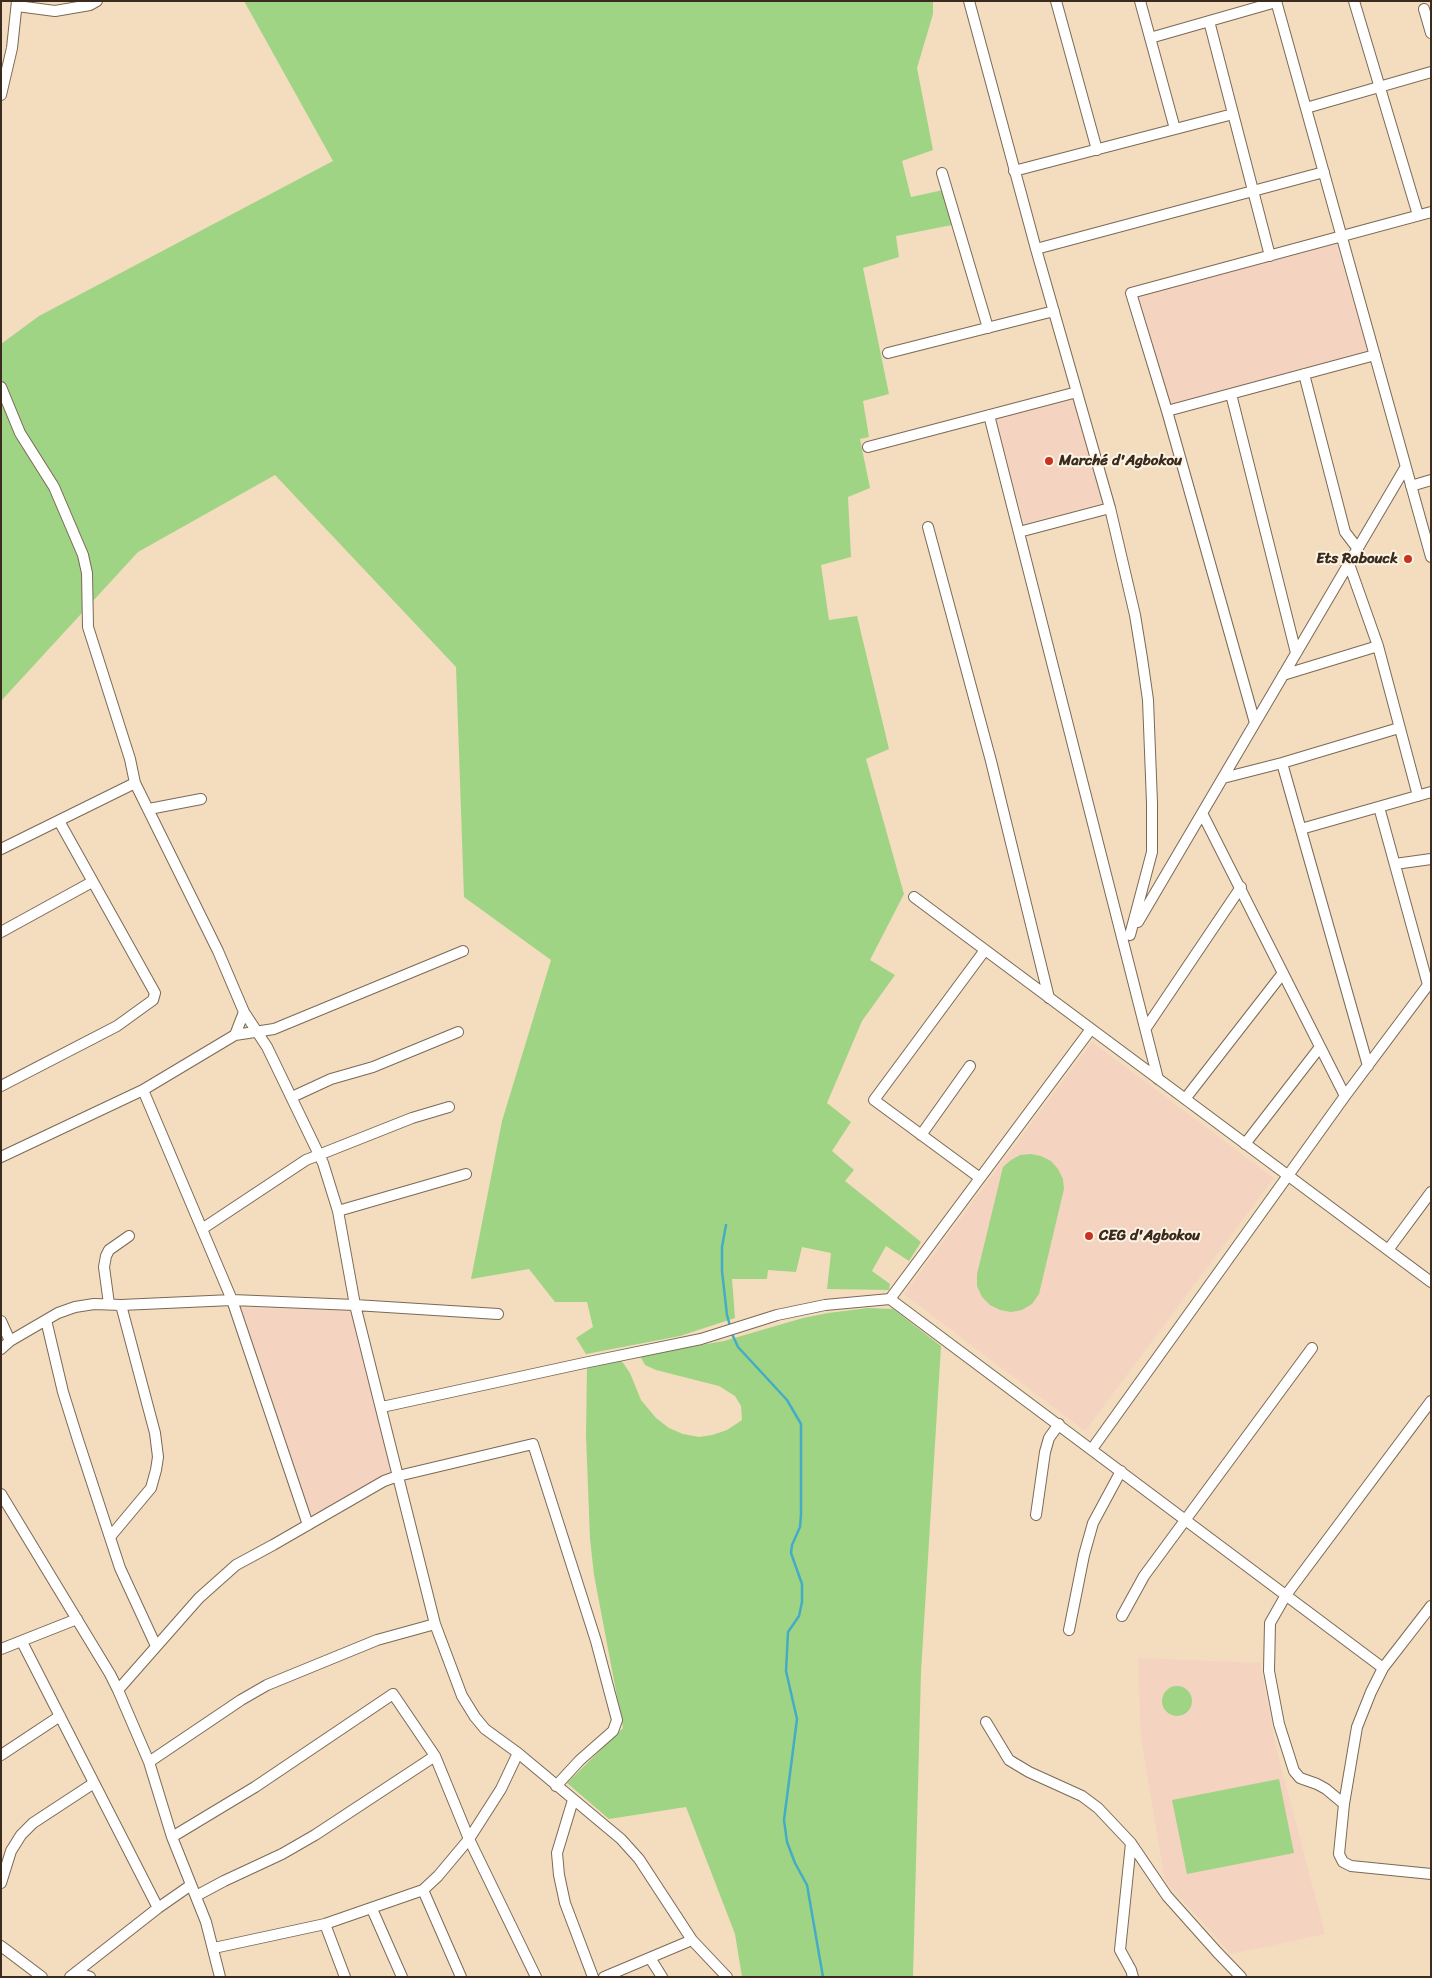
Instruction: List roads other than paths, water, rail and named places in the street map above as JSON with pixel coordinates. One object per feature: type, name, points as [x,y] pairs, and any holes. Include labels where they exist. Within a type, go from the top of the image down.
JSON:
[{"type":"street","points":[[1,95],[12,48],[17,4],[55,11],[90,5],[97,1]]},
{"type":"street","points":[[969,1],[1014,171],[1110,508],[1135,615],[1146,681],[1152,803],[1152,852],[1127,940]]},
{"type":"street","points":[[1056,1],[1097,150]]},
{"type":"street","points":[[1140,1],[1175,130]]},
{"type":"street","points":[[1150,38],[1276,1],[1431,557]]},
{"type":"street","points":[[1354,1],[1418,215]]},
{"type":"street","points":[[1424,9],[1431,33]]},
{"type":"street","points":[[1209,21],[1270,256]]},
{"type":"street","points":[[1306,108],[1431,72]]},
{"type":"street","points":[[1014,171],[1233,114]]},
{"type":"street","points":[[1036,249],[1324,172]]},
{"type":"street","points":[[942,173],[988,328]]},
{"type":"street","points":[[1255,723],[1131,293],[1431,212]]},
{"type":"street","points":[[888,353],[1054,311]]},
{"type":"street","points":[[1166,411],[1375,355]]},
{"type":"street","points":[[1304,374],[1345,532],[1358,549]]},
{"type":"street","points":[[1,388],[20,433],[54,487],[83,555],[87,573],[88,627],[130,760],[135,783],[218,951],[244,1012],[267,1047],[320,1154],[338,1212],[355,1305],[435,1624],[462,1696],[475,1717],[495,1738],[518,1753],[621,1839],[639,1859],[692,1940],[727,1977]]},
{"type":"street","points":[[868,447],[1076,392]]},
{"type":"street","points":[[1231,394],[1296,653]]},
{"type":"street","points":[[989,415],[1127,940],[1158,1079]]},
{"type":"street","points":[[1127,940],[1405,468]]},
{"type":"street","points":[[1411,486],[1431,480]]},
{"type":"street","points":[[1019,532],[1110,508]]},
{"type":"street","points":[[928,527],[991,761],[1049,998]]},
{"type":"street","points":[[1349,564],[1378,646],[1418,796]]},
{"type":"street","points":[[1284,675],[1378,646]]},
{"type":"street","points":[[1223,778],[1282,763],[1399,728]]},
{"type":"street","points":[[1282,763],[1368,1066]]},
{"type":"street","points":[[1,848],[135,783]]},
{"type":"street","points":[[1301,830],[1431,792]]},
{"type":"street","points":[[149,810],[201,799]]},
{"type":"street","points":[[1092,1449],[1345,1096],[1429,983],[1379,807]]},
{"type":"street","points":[[1202,813],[1345,1096]]},
{"type":"street","points":[[1,1086],[117,1026],[153,1000],[153,988],[59,821]]},
{"type":"street","points":[[1395,864],[1431,859]]},
{"type":"street","points":[[1,932],[92,882]]},
{"type":"street","points":[[1146,1028],[1240,887]]},
{"type":"street","points":[[914,896],[1431,1282]]},
{"type":"street","points":[[980,1178],[874,1100],[985,950]]},
{"type":"street","points":[[1,1157],[142,1090],[235,1035],[274,1029],[463,951]]},
{"type":"street","points":[[1185,1099],[1283,973]]},
{"type":"street","points":[[235,1035],[244,1012]]},
{"type":"street","points":[[267,1047],[274,1029]]},
{"type":"street","points":[[890,1299],[1091,1029]]},
{"type":"street","points":[[292,1097],[317,1085],[373,1067],[458,1032]]},
{"type":"street","points":[[1245,1144],[1320,1047]]},
{"type":"street","points":[[921,1134],[970,1066]]},
{"type":"street","points":[[142,1090],[232,1300],[308,1525]]},
{"type":"street","points":[[202,1229],[289,1170],[320,1154],[412,1118],[449,1107]]},
{"type":"street","points":[[338,1212],[466,1174]]},
{"type":"street","points":[[1388,1250],[1431,1192]]},
{"type":"street","points":[[109,1304],[104,1267],[106,1256],[109,1250],[129,1236]]},
{"type":"street","points":[[382,1407],[724,1333],[777,1315],[825,1305],[890,1299],[1384,1668]]},
{"type":"street","points":[[1,1349],[46,1320],[75,1307],[109,1304],[232,1300],[498,1314]]},
{"type":"street","points":[[110,1537],[151,1488],[158,1457],[155,1433],[121,1305]]},
{"type":"street","points":[[46,1320],[65,1400],[110,1537],[127,1586],[156,1646]]},
{"type":"street","points":[[1,1321],[10,1342]]},
{"type":"street","points":[[1122,1616],[1144,1576],[1312,1348]]},
{"type":"street","points":[[1344,1804],[1326,1789],[1296,1775],[1279,1724],[1269,1670],[1268,1642],[1272,1618],[1286,1595],[1431,1401]]},
{"type":"street","points":[[1036,1515],[1045,1452],[1049,1438],[1059,1424]]},
{"type":"street","points":[[118,1690],[199,1598],[236,1565],[370,1489],[398,1476],[533,1444],[596,1641],[617,1720],[613,1731],[580,1760],[556,1786]]},
{"type":"street","points":[[1069,1630],[1084,1555],[1093,1523],[1121,1471]]},
{"type":"street","points":[[1,1494],[118,1690],[149,1762],[172,1837],[196,1896],[214,1948],[220,1977]]},
{"type":"street","points":[[1431,1606],[1384,1668],[1371,1692],[1357,1727],[1344,1804],[1339,1854],[1343,1862],[1351,1866],[1431,1874]]},
{"type":"street","points":[[1,1649],[77,1619]]},
{"type":"street","points":[[149,1762],[241,1700],[267,1685],[377,1640],[435,1624]]},
{"type":"street","points":[[22,1642],[158,1908]]},
{"type":"street","points":[[172,1837],[255,1787],[393,1694],[435,1756],[469,1839],[536,1977]]},
{"type":"street","points":[[1,1755],[60,1716]]},
{"type":"street","points":[[986,1722],[1009,1760],[1017,1766],[1090,1801],[1131,1843],[1167,1896],[1242,1977]]},
{"type":"street","points":[[214,1948],[325,1924],[423,1890],[438,1876],[469,1839],[501,1789],[518,1753]]},
{"type":"street","points":[[196,1896],[282,1854],[315,1835],[435,1756]]},
{"type":"street","points":[[1,1883],[11,1851],[21,1835],[33,1823],[94,1783]]},
{"type":"street","points":[[573,1800],[557,1853],[559,1875],[565,1903],[593,1977]]},
{"type":"street","points":[[1131,1843],[1120,1950],[1133,1977]]},
{"type":"street","points":[[73,1974],[158,1908],[191,1885]]},
{"type":"street","points":[[423,1890],[461,1977]]},
{"type":"street","points":[[372,1909],[402,1977]]},
{"type":"street","points":[[325,1924],[345,1977]]},
{"type":"street","points":[[604,1977],[692,1940]]},
{"type":"street","points":[[1,1946],[42,1977]]},
{"type":"street","points":[[650,1958],[662,1977]]},
{"type":"street","points":[[73,1974],[90,1977]]},
{"type":"waterway","points":[[726,1225],[722,1247],[722,1271],[730,1326]]},
{"type":"waterway","points":[[732,1334],[738,1347],[787,1400],[801,1424],[801,1515],[800,1527],[792,1545],[791,1553],[802,1584],[802,1602],[799,1616],[788,1632],[786,1671],[797,1719],[784,1820],[787,1842],[795,1863],[807,1885],[823,1977]]},
{"type":"place","name":"Marché d'Agbokou","points":[[1049,461]]},
{"type":"place","name":"Ets Rabouck","points":[[1408,559]]},
{"type":"place","name":"CEG d'Agbokou","points":[[1089,1236]]}]
